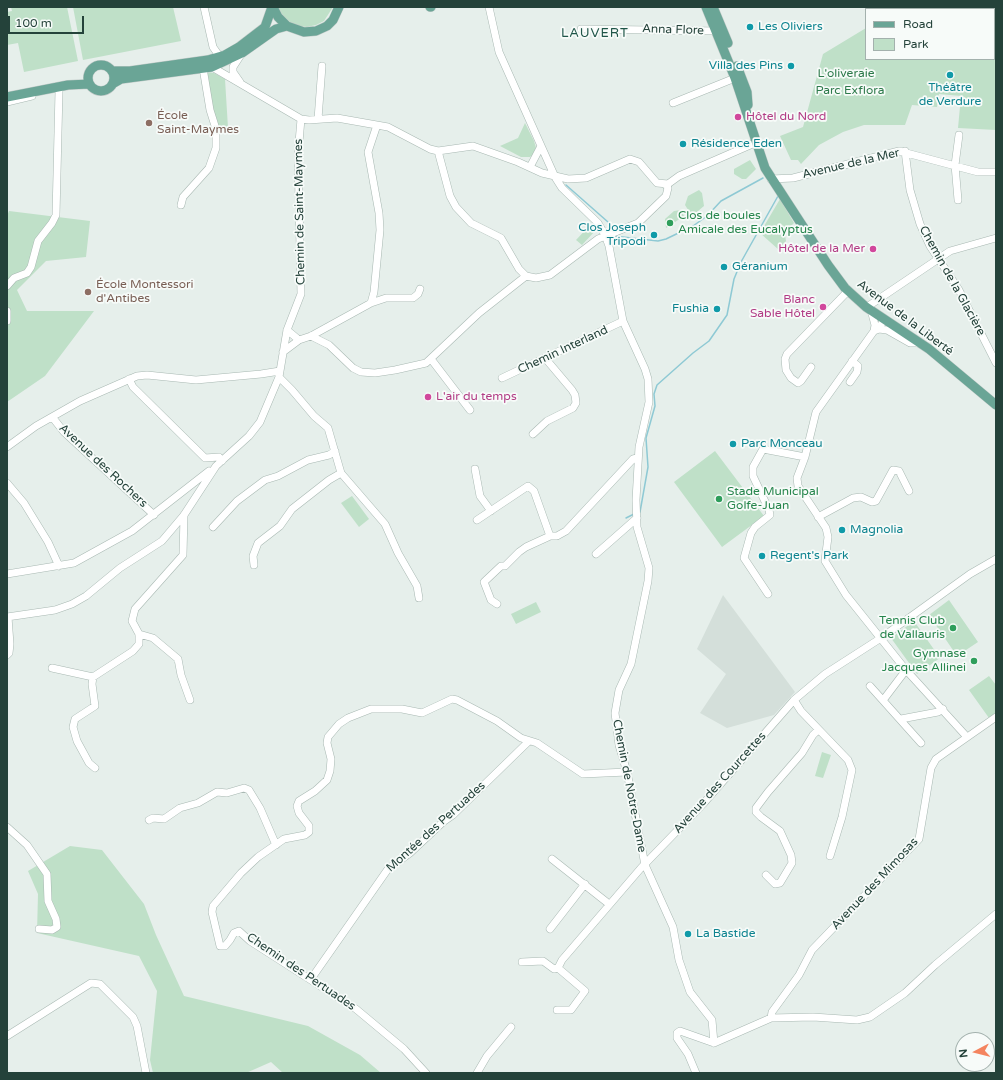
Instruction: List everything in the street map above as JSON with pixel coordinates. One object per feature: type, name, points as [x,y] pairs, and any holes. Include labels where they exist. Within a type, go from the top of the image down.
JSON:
[{"type":"main road","points":[[272,7],[278,17],[287,26],[298,31],[316,31],[327,26],[333,20],[339,7]]},
{"type":"main road","points":[[112,71],[208,65],[239,47],[265,27],[272,7]]},
{"type":"main road","name":"Avenue de la Liberté","points":[[706,7],[735,78],[762,162],[771,179],[818,252],[848,291],[869,309],[920,343],[996,405]]},
{"type":"main road","points":[[713,7],[747,92],[747,113]]},
{"type":"main road","points":[[114,83],[112,71],[105,65],[96,66],[90,71],[88,80],[91,88],[99,92],[108,90],[114,83],[121,79],[208,65],[242,53],[276,29],[287,26]]},
{"type":"main road","points":[[7,97],[88,80]]},
{"type":"main road","points":[[7,91],[88,80]]},
{"type":"street","points":[[204,7],[214,48],[220,57]]},
{"type":"street","name":"Chemin de Notre-Dame","points":[[489,7],[499,52],[555,177],[562,188],[610,233],[609,246],[624,321],[645,369],[650,392],[648,411],[637,458],[637,527],[649,568],[648,581],[631,664],[619,690],[615,713],[619,745],[627,772],[645,865],[673,926],[679,960],[690,992],[712,1020],[714,1043]]},
{"type":"street","name":"Anna Flore","points":[[581,29],[716,31]]},
{"type":"street","points":[[181,205],[183,197],[210,168],[216,148],[216,129],[210,110],[208,65],[214,48]]},
{"type":"street","points":[[242,53],[235,63],[234,72],[244,86]]},
{"type":"street","points":[[208,65],[301,119],[337,118],[377,125],[394,130],[430,149],[438,151],[473,146],[530,167],[542,174],[555,177],[578,180],[630,159],[638,162],[654,181],[665,184],[708,162],[756,142]]},
{"type":"street","points":[[318,119],[322,66]]},
{"type":"street","points":[[673,104],[735,78]]},
{"type":"street","points":[[7,102],[59,91],[68,85]]},
{"type":"street","points":[[7,286],[14,278],[27,273],[31,267],[38,241],[52,223],[56,215],[59,91]]},
{"type":"street","name":"Chemin de Saint-Maymes","points":[[8,617],[55,610],[72,604],[86,596],[120,568],[162,541],[184,515],[216,466],[249,436],[260,422],[279,377],[287,330],[301,294],[298,162],[301,119]]},
{"type":"street","points":[[371,302],[374,292],[379,238],[379,214],[368,152],[377,125]]},
{"type":"street","points":[[958,200],[955,164],[959,135]]},
{"type":"street","points":[[530,167],[541,146]]},
{"type":"street","points":[[438,151],[450,196],[462,216],[471,223],[501,238],[519,269],[526,276],[536,278],[550,275],[610,233],[628,228],[638,223],[668,192],[665,184]]},
{"type":"street","name":"Avenue de la Mer","points":[[771,179],[785,177],[789,179],[877,156],[905,152],[955,164],[978,172],[996,172]]},
{"type":"street","name":"Chemin de la Glacière","points":[[905,152],[904,157],[913,204],[930,246],[959,290],[996,363]]},
{"type":"street","points":[[876,328],[869,309],[938,258],[950,251],[996,238]]},
{"type":"street","points":[[311,336],[329,345],[353,368],[361,372],[375,373],[412,368],[431,359],[479,313],[526,276]]},
{"type":"street","points":[[283,352],[299,340],[311,336],[371,302],[382,299],[413,298],[418,294],[420,289]]},
{"type":"street","points":[[811,367],[798,383],[791,378],[786,370],[785,359],[787,354],[848,291]]},
{"type":"street","points":[[374,292],[382,299]]},
{"type":"street","points":[[7,311],[7,321]]},
{"type":"street","points":[[884,319],[816,412],[805,458],[797,478],[798,486],[826,528],[828,537],[824,556],[826,564],[846,595],[906,670],[967,737]]},
{"type":"street","name":"Chemin Interland","points":[[502,378],[624,321]]},
{"type":"street","points":[[876,328],[887,330],[910,343],[920,343]]},
{"type":"street","points":[[287,330],[299,340]]},
{"type":"street","points":[[533,434],[547,421],[573,408],[576,403],[575,395],[572,390],[545,358]]},
{"type":"street","points":[[431,359],[470,410]]},
{"type":"street","points":[[850,382],[857,372],[858,366],[852,361]]},
{"type":"street","points":[[261,374],[279,377]]},
{"type":"street","points":[[7,447],[36,426],[53,418],[80,400],[129,379],[147,375],[196,380],[261,374],[279,377],[314,416],[328,428],[342,473],[385,524],[398,553],[417,586],[419,598]]},
{"type":"street","points":[[129,379],[133,387],[205,458],[218,457],[222,461]]},
{"type":"street","name":"Avenue des Rochers","points":[[53,418],[64,432],[154,515]]},
{"type":"street","points":[[768,594],[744,558],[751,533],[755,527],[770,515],[752,472],[752,467],[760,452],[768,449],[805,458]]},
{"type":"street","points":[[213,527],[237,501],[265,480],[278,476],[308,460],[329,455],[335,451]]},
{"type":"street","points":[[497,604],[491,600],[484,582],[501,566],[505,566],[519,552],[550,536],[558,536],[566,531],[633,459],[637,458]]},
{"type":"street","points":[[7,574],[74,563],[106,547],[154,515],[216,466]]},
{"type":"street","points":[[475,469],[480,496],[491,511]]},
{"type":"street","points":[[818,517],[853,498],[861,498],[872,502],[876,501],[893,470],[899,471],[909,491]]},
{"type":"street","points":[[254,565],[253,556],[258,543],[280,526],[292,509],[329,480],[342,473]]},
{"type":"street","points":[[7,483],[24,503],[48,542],[59,566]]},
{"type":"street","points":[[477,520],[528,486],[534,491],[550,536]]},
{"type":"street","points":[[52,668],[93,677],[133,651],[139,644],[139,634],[132,621],[135,609],[183,555],[184,515]]},
{"type":"street","points":[[596,554],[637,518]]},
{"type":"street","name":"Avenue des Courcettes","points":[[558,968],[562,960],[609,904],[703,804],[794,700],[825,674],[881,638],[966,577],[996,559]]},
{"type":"street","points":[[7,655],[9,654],[10,644],[8,617]]},
{"type":"street","points":[[139,634],[153,638],[178,659],[181,675],[190,700]]},
{"type":"street","points":[[884,699],[906,670]]},
{"type":"street","points":[[93,677],[92,684],[95,706],[75,719],[73,726],[77,741],[90,763],[95,768]]},
{"type":"street","points":[[870,686],[884,699],[921,743]]},
{"type":"street","name":"Chemin des Pertuades","points":[[426,1073],[404,1049],[368,1018],[311,979],[250,941],[239,931],[234,933],[225,946],[220,946],[212,912],[213,906],[258,857],[284,839],[305,835],[309,832],[309,826],[299,813],[297,806],[299,801],[327,780],[330,771],[331,759],[327,743],[328,737],[339,724],[361,712],[371,709],[402,709],[422,713],[452,699],[457,700],[497,721],[512,733],[537,743],[583,774],[627,772]]},
{"type":"street","points":[[794,700],[801,711],[818,730],[848,760],[852,770],[842,817],[830,856]]},
{"type":"street","points":[[901,719],[938,712],[943,709]]},
{"type":"street","name":"Avenue des Mimosas","points":[[771,1018],[772,1012],[799,975],[812,950],[919,839],[931,768],[936,760],[996,717]]},
{"type":"street","points":[[766,875],[775,884],[780,883],[792,863],[791,855],[780,831],[761,817],[756,812],[756,808],[802,753],[813,735],[818,730]]},
{"type":"street","name":"Montée des Pertuades","points":[[311,979],[388,869],[410,853],[443,822],[453,815],[529,741]]},
{"type":"street","points":[[149,820],[152,818],[164,819],[180,808],[198,803],[217,792],[227,793],[244,788],[249,790],[260,808],[276,844]]},
{"type":"street","points":[[7,827],[26,845],[47,874],[48,901],[58,927],[52,930],[39,929]]},
{"type":"street","points":[[552,859],[609,904]]},
{"type":"street","points":[[550,929],[585,884]]},
{"type":"street","points":[[696,1073],[688,1054],[677,1038],[677,1033],[680,1031],[714,1043],[771,1018],[813,1017],[857,1020],[870,1017],[905,993],[935,964],[996,914]]},
{"type":"street","points":[[522,962],[543,961],[554,969],[558,968],[585,991],[571,1010],[556,1010]]},
{"type":"street","points":[[7,1036],[91,983],[100,984],[133,1017],[138,1026],[146,1073]]},
{"type":"street","points":[[477,1073],[487,1056],[511,1027]]},
{"type":"shaded area","points":[[723,595],[795,692],[774,715],[727,728],[700,713],[726,674],[697,649]]},
{"type":"green space","points":[[11,7],[67,7],[78,61],[24,72],[18,43],[7,45],[7,12],[12,11]]},
{"type":"green space","points":[[73,7],[173,7],[181,41],[83,60]]},
{"type":"green space","points":[[278,7],[333,7],[324,21],[307,27],[298,26],[290,22],[283,16]]},
{"type":"green space","points":[[983,7],[984,8],[888,8]]},
{"type":"green space","name":"Parc Exflora","points":[[865,29],[865,60],[995,60],[995,54],[996,130],[958,128],[961,96],[939,94],[937,107],[912,105],[905,125],[864,125],[843,132],[819,145],[801,164],[798,160],[791,160],[780,136],[803,127],[823,54]]},
{"type":"green space","points":[[205,72],[214,73],[225,79],[228,128],[217,129]]},
{"type":"green space","points":[[525,123],[536,148],[534,154],[530,157],[521,157],[500,146],[518,138]]},
{"type":"green space","points":[[750,160],[756,169],[746,179],[742,179],[734,174],[734,169]]},
{"type":"green space","points":[[699,190],[702,193],[704,206],[692,216],[685,205],[688,196]]},
{"type":"green space","points":[[780,199],[794,223],[788,229],[785,235],[786,241],[779,250],[760,233]]},
{"type":"green space","name":"Clos de boules Amicale des Eucalyptus","points":[[681,210],[684,216],[666,228],[665,219],[674,211]]},
{"type":"green space","points":[[9,211],[90,221],[86,257],[46,261],[17,290],[27,311],[94,311],[45,376],[7,402],[7,216]]},
{"type":"green space","points":[[590,225],[595,231],[582,245],[576,240]]},
{"type":"green space","name":"Stade Municipal Golfe-Juan","points":[[715,451],[764,516],[722,547],[674,482]]},
{"type":"green space","points":[[352,496],[369,519],[359,527],[341,503]]},
{"type":"green space","name":"Tennis Club de Vallauris","points":[[949,600],[978,642],[957,656],[929,615]]},
{"type":"green space","points":[[536,602],[541,612],[516,624],[511,614]]},
{"type":"green space","points":[[914,621],[940,658],[917,674],[891,638]]},
{"type":"green space","points":[[989,676],[996,685],[996,713],[989,718],[969,690]]},
{"type":"green space","points":[[822,752],[831,755],[823,778],[815,776]]},
{"type":"green space","points":[[70,846],[102,850],[144,904],[156,935],[184,996],[308,1026],[360,1055],[381,1073],[283,1073],[271,1062],[246,1073],[153,1073],[150,1060],[157,991],[139,956],[37,933],[38,894],[28,871]]},
{"type":"waterway","points":[[614,236],[658,241],[666,239],[693,226],[707,216],[721,201],[763,178]]},
{"type":"waterway","points":[[566,185],[608,222],[612,231]]},
{"type":"waterway","points":[[640,512],[648,467],[646,438],[655,406],[654,394],[657,385],[709,341],[727,315],[734,279],[741,262],[778,196]]},
{"type":"waterway","points":[[626,518],[634,514]]},
{"type":"railway","points":[[995,32],[996,36]]},
{"type":"place","name":"Les Oliviers","points":[[750,27]]},
{"type":"place","name":"Villa des Pins","points":[[791,66]]},
{"type":"place","name":"Théâtre de Verdure","points":[[950,75]]},
{"type":"place","name":"Hôtel du Nord","points":[[738,117]]},
{"type":"place","name":"École Saint-Maymes","points":[[149,123]]},
{"type":"place","name":"Résidence Eden","points":[[683,144]]},
{"type":"place","name":"Clos de boules Amicale des Eucalyptus","points":[[670,223]]},
{"type":"place","name":"Clos Joseph Tripodi","points":[[654,235]]},
{"type":"place","name":"Hôtel de la Mer","points":[[873,249]]},
{"type":"place","name":"Géranium","points":[[724,267]]},
{"type":"place","name":"École Montessori d'Antibes","points":[[88,292]]},
{"type":"place","name":"Blanc Sable Hôtel","points":[[823,307]]},
{"type":"place","name":"Fushia","points":[[717,309]]},
{"type":"place","name":"L'air du temps","points":[[428,397]]},
{"type":"place","name":"Parc Monceau","points":[[733,444]]},
{"type":"place","name":"Stade Municipal Golfe-Juan","points":[[719,499]]},
{"type":"place","name":"Magnolia","points":[[842,530]]},
{"type":"place","name":"Regent's Park","points":[[762,556]]},
{"type":"place","name":"Tennis Club de Vallauris","points":[[953,628]]},
{"type":"place","name":"Gymnase Jacques Allinei","points":[[974,661]]},
{"type":"place","name":"La Bastide","points":[[688,934]]},
{"type":"district","name":"LAUVERT","points":[[595,34]]},
{"type":"park label","name":"L'oliveraie","points":[[846,74]]}]
